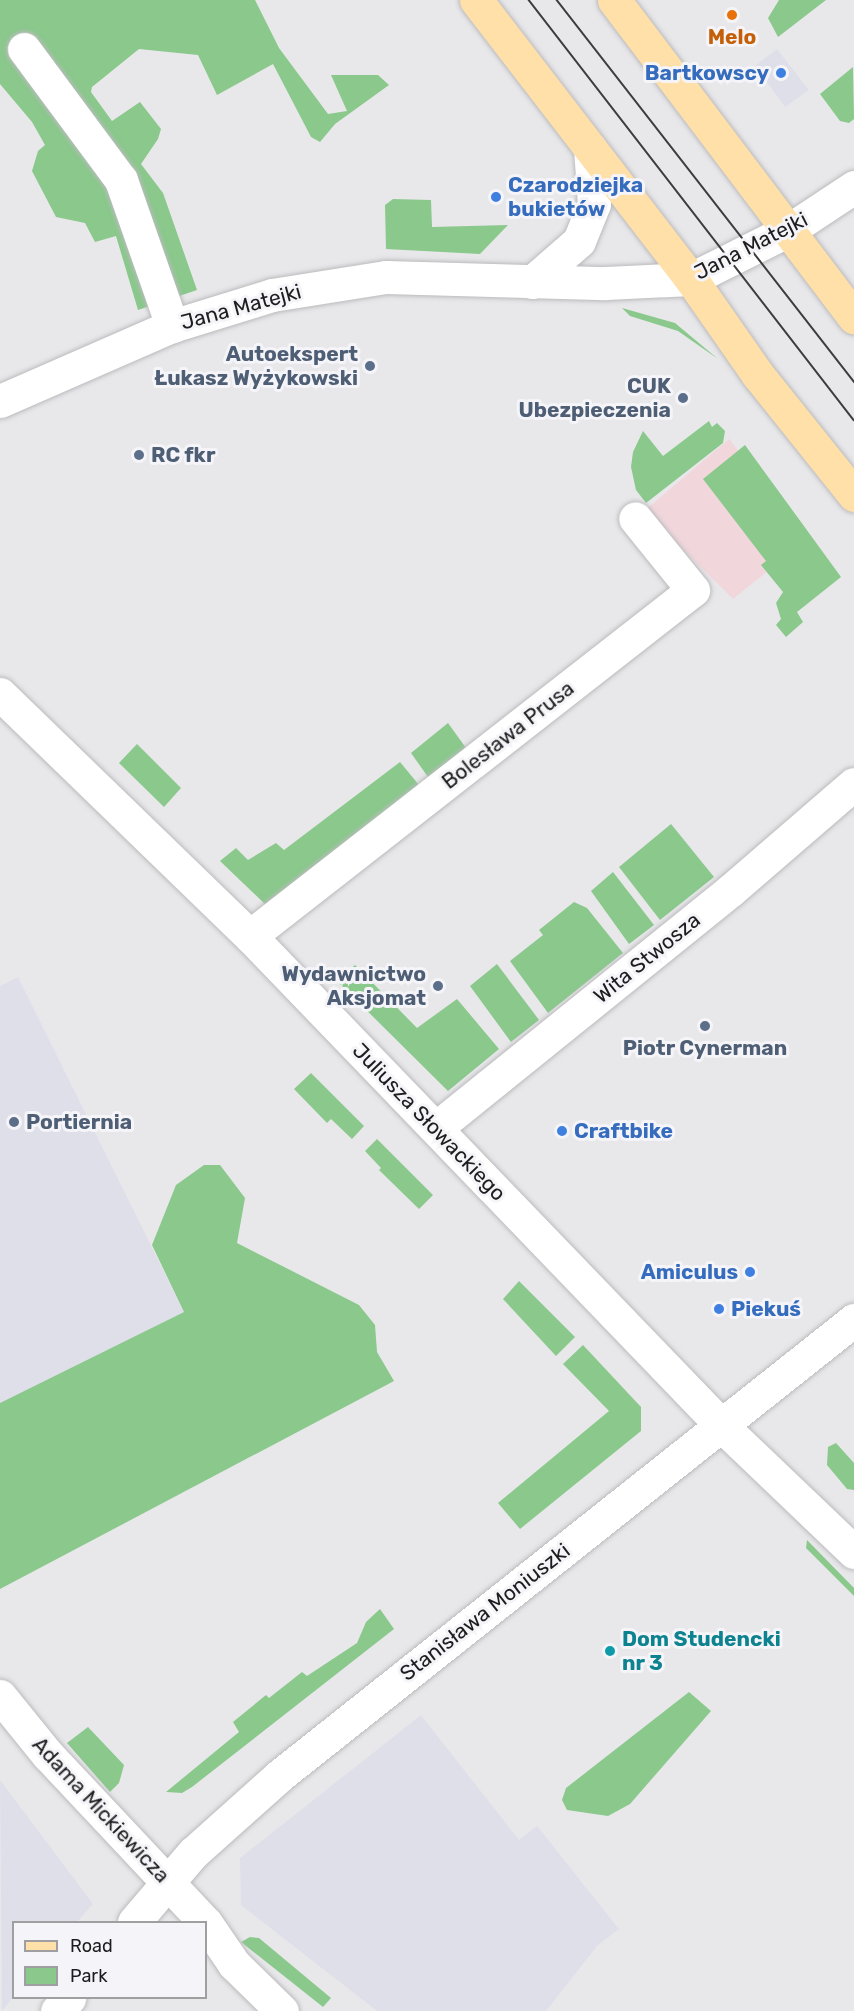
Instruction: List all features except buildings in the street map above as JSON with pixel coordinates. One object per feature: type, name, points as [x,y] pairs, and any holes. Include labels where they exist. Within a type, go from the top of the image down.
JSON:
[{"type":"main road","points":[[476,0],[691,279],[758,375],[854,495]]},
{"type":"main road","points":[[614,0],[854,317]]},
{"type":"street","points":[[24,49],[122,180],[172,326]]},
{"type":"street","points":[[532,282],[579,241],[594,204],[590,148]]},
{"type":"street","name":"Jana Matejki","points":[[0,401],[172,326],[272,295],[386,277],[532,282],[691,279],[789,230],[854,187]]},
{"type":"street","name":"Bolesława Prusa","points":[[250,936],[693,590],[635,518]]},
{"type":"street","name":"Juliusza Słowackiego","points":[[0,694],[250,936],[721,1425],[854,1552]]},
{"type":"street","name":"Wita Stwosza","points":[[436,1128],[731,890],[854,784]]},
{"type":"street","name":"Stanisława Moniuszki","points":[[136,1921],[220,1825],[854,1320]]},
{"type":"street","name":"Adama Mickiewicza","points":[[0,1696],[46,1754],[203,1921]]},
{"type":"street","name":"Adama Mickiewicza","points":[[207,1926],[234,1964],[282,2011]]},
{"type":"street","points":[[57,2011],[68,1999]]},
{"type":"shaded area","points":[[777,49],[809,90],[785,107],[755,66]]},
{"type":"shaded area","points":[[729,439],[808,539],[733,599],[644,511]]},
{"type":"shaded area","points":[[18,977],[184,1312],[0,1403],[0,986]]},
{"type":"shaded area","points":[[421,1715],[519,1840],[537,1826],[619,1929],[598,1945],[546,2011],[377,2011],[241,1905],[240,1858]]},
{"type":"shaded area","points":[[0,1780],[93,1904],[78,1921],[12,1921],[12,1998],[2,2011]]},
{"type":"green space","points":[[0,0],[255,0],[279,48],[328,114],[347,111],[331,75],[378,75],[389,85],[335,124],[320,142],[311,137],[273,64],[217,95],[198,55],[139,49],[92,87],[91,92],[112,121],[140,102],[161,129],[158,139],[141,164],[163,193],[197,290],[138,310],[116,236],[95,242],[85,223],[56,217],[32,171],[38,151],[45,145],[32,122],[0,84]]},
{"type":"green space","points":[[779,0],[826,0],[778,37],[768,18]]},
{"type":"green space","points":[[853,67],[854,119],[849,123],[840,121],[820,94]]},
{"type":"green space","points":[[393,199],[431,200],[432,227],[508,225],[480,254],[386,249],[385,205]]},
{"type":"green space","points":[[622,308],[675,323],[718,359],[678,331],[630,316]]},
{"type":"green space","points":[[709,421],[712,427],[717,423],[725,431],[723,443],[646,503],[636,490],[631,467],[633,452],[643,431],[663,456]]},
{"type":"green space","points":[[745,445],[841,577],[797,612],[803,622],[786,637],[776,625],[781,619],[776,603],[783,592],[761,565],[766,561],[703,479]]},
{"type":"green space","points":[[448,723],[466,748],[428,777],[411,753]]},
{"type":"green space","points":[[137,744],[181,788],[164,807],[119,763]]},
{"type":"green space","points":[[400,762],[419,785],[265,904],[220,861],[236,848],[248,860],[276,843],[284,850]]},
{"type":"green space","points":[[671,824],[714,877],[660,920],[619,867]]},
{"type":"green space","points":[[613,872],[654,925],[629,944],[591,891]]},
{"type":"green space","points":[[574,902],[587,908],[623,953],[548,1013],[510,961],[543,935],[539,930]]},
{"type":"green space","points":[[497,964],[539,1020],[511,1042],[470,986]]},
{"type":"green space","points":[[355,965],[417,1028],[457,999],[499,1049],[448,1091],[337,981]]},
{"type":"green space","points":[[311,1073],[364,1126],[352,1139],[331,1119],[327,1123],[294,1089]]},
{"type":"green space","points":[[377,1139],[433,1195],[419,1209],[379,1170],[381,1168],[365,1151]]},
{"type":"green space","points":[[204,1165],[220,1165],[245,1198],[237,1243],[359,1305],[375,1325],[377,1352],[394,1381],[0,1589],[0,1403],[184,1312],[152,1245],[176,1185]]},
{"type":"green space","points":[[519,1281],[575,1337],[556,1356],[503,1299]]},
{"type":"green space","points":[[583,1345],[641,1407],[641,1431],[520,1529],[498,1503],[609,1411],[563,1364]]},
{"type":"green space","points":[[836,1443],[854,1463],[854,1490],[847,1489],[827,1465],[828,1447]]},
{"type":"green space","points":[[807,1540],[854,1588],[854,1596],[806,1548]]},
{"type":"green space","points":[[380,1609],[394,1629],[192,1787],[182,1793],[166,1792],[239,1732],[233,1722],[266,1695],[269,1698],[302,1672],[307,1676],[357,1643],[366,1622]]},
{"type":"green space","points":[[689,1692],[711,1711],[630,1804],[608,1816],[567,1810],[562,1800],[566,1788]]},
{"type":"green space","points":[[88,1727],[124,1765],[119,1783],[110,1792],[67,1743]]},
{"type":"green space","points":[[250,1937],[259,1938],[331,1998],[323,2007],[241,1942]]},
{"type":"tram line","points":[[529,0],[854,420]]},
{"type":"tram line","points":[[557,0],[854,382]]},
{"type":"place","name":"Melo","points":[[732,15]]},
{"type":"place","name":"Bartkowscy","points":[[781,73]]},
{"type":"place","name":"Czarodziejka bukietów","points":[[496,197]]},
{"type":"place","name":"Autoekspert Łukasz Wyżykowski","points":[[370,366]]},
{"type":"place","name":"CUK Ubezpieczenia","points":[[683,398]]},
{"type":"place","name":"RC fkr","points":[[139,455]]},
{"type":"place","name":"Wydawnictwo Aksjomat","points":[[438,986]]},
{"type":"place","name":"Piotr Cynerman","points":[[705,1026]]},
{"type":"place","name":"Portiernia","points":[[14,1122]]},
{"type":"place","name":"Craftbike","points":[[562,1131]]},
{"type":"place","name":"Amiculus","points":[[750,1272]]},
{"type":"place","name":"Piekuś","points":[[719,1309]]},
{"type":"place","name":"Dom Studencki nr 3","points":[[610,1651]]}]
